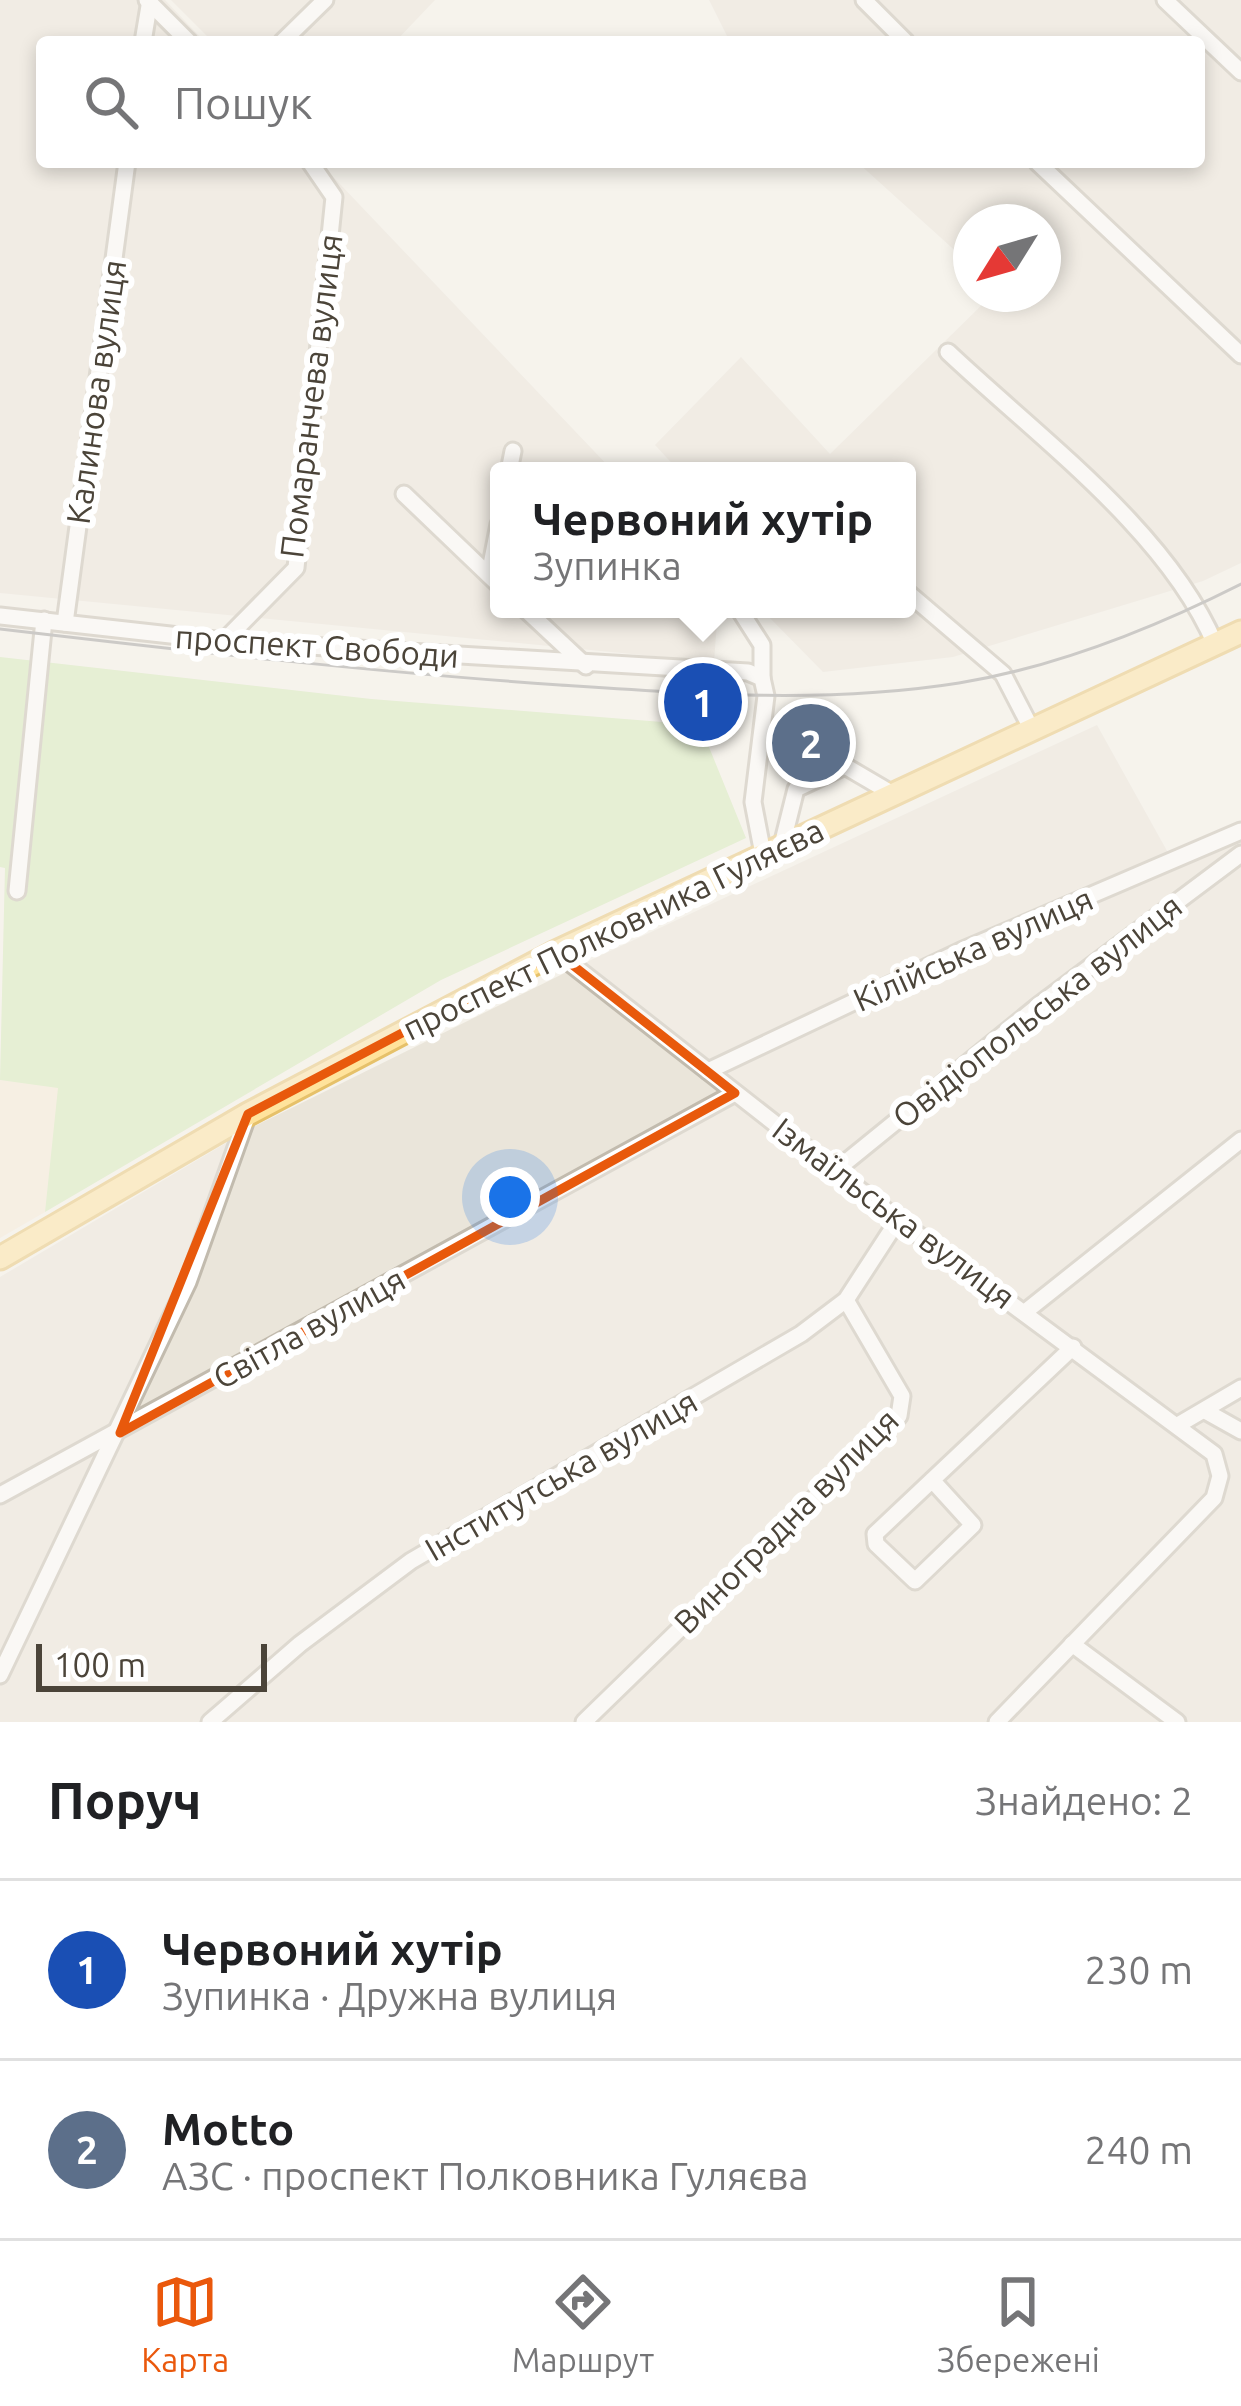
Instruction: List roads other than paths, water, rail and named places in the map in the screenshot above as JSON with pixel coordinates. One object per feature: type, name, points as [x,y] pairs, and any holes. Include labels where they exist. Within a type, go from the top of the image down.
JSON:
[{"type":"main road","name":"проспект Полковника Гуляєва","points":[[0,1258],[248,1114],[556,952],[1241,632]]},
{"type":"street","points":[[288,36],[325,0]]},
{"type":"street","points":[[864,0],[900,36]]},
{"type":"street","points":[[1165,0],[1203,36]]},
{"type":"street","points":[[144,36],[149,1]]},
{"type":"street","points":[[149,1],[183,36]]},
{"type":"street","points":[[1205,38],[1241,72]]},
{"type":"street","name":"Калинова вулиця","points":[[65,623],[126,168]]},
{"type":"street","name":"Помаранчева вулиця","points":[[224,641],[296,568],[334,197],[314,168]]},
{"type":"street","points":[[1043,168],[1241,355]]},
{"type":"street","points":[[948,352],[1160,552],[1199,605],[1215,644]]},
{"type":"street","points":[[511,462],[513,451]]},
{"type":"street","points":[[404,494],[490,576]]},
{"type":"street","points":[[916,600],[1003,674],[1031,728]]},
{"type":"street","name":"проспект Свободи","points":[[0,616],[224,641],[748,672],[761,678]]},
{"type":"street","points":[[535,618],[586,666]]},
{"type":"street","points":[[745,618],[762,645],[761,678],[766,695],[754,802],[772,849]]},
{"type":"street","points":[[17,891],[44,620]]},
{"type":"street","points":[[772,849],[796,788],[845,766],[891,793]]},
{"type":"street","name":"Кілійська вулиця","points":[[708,1072],[961,951],[1241,832]]},
{"type":"street","name":"Овідіопольська вулиця","points":[[835,1171],[1038,1006],[1241,854]]},
{"type":"street","name":"Ізмаїльська вулиця","points":[[556,952],[898,1220],[1214,1454],[1219,1488],[1072,1644]]},
{"type":"street","name":"Світла вулиця","points":[[0,1495],[735,1093]]},
{"type":"street","points":[[0,1675],[120,1433],[188,1282],[248,1114]]},
{"type":"street","points":[[1025,1312],[1241,1140]]},
{"type":"street","name":"Інститутська вулиця","points":[[210,1722],[300,1644],[411,1561],[771,1354],[846,1300],[898,1220]]},
{"type":"street","name":"Виноградна вулиця","points":[[584,1722],[899,1416],[902,1396],[846,1300]]},
{"type":"street","points":[[932,1480],[973,1525],[915,1581],[876,1544],[875,1534],[1072,1347]]},
{"type":"street","points":[[1178,1425],[1241,1388]]},
{"type":"street","points":[[1207,1412],[1241,1432]]},
{"type":"street","points":[[997,1722],[1072,1644],[1177,1722]]},
{"type":"tram line","points":[[0,629],[490,680],[710,694],[810,695],[959,683],[1032,667],[1139,630],[1241,584]]},
{"type":"place","name":"Червоний хутір","points":[[703,702]]},
{"type":"place","name":"Motto","points":[[811,743]]}]
